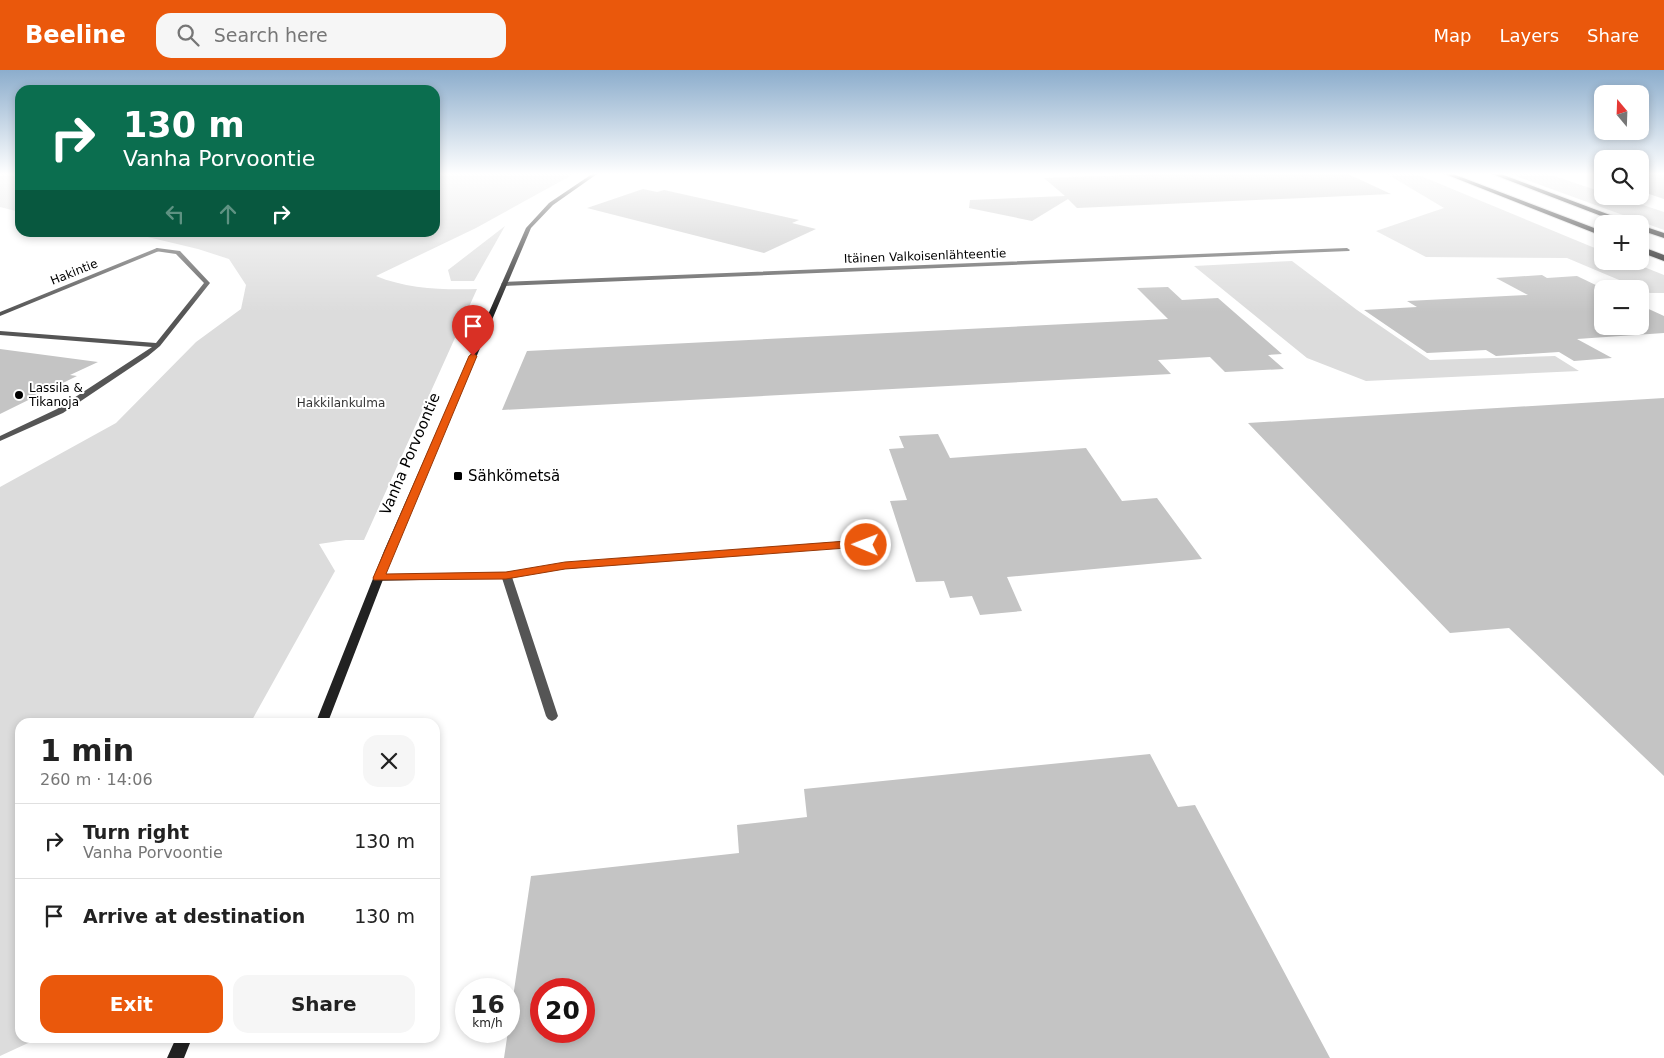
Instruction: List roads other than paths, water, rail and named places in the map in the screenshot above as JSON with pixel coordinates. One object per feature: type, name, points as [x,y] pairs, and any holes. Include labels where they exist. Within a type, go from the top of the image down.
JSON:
[{"type":"highway","points":[[1566,220],[1594,231]]},
{"type":"highway","points":[[1649,230],[1664,236]]},
{"type":"highway","points":[[1649,252],[1664,258]]},
{"type":"main road","name":"Vanha Porvoontie","points":[[324,718],[378,578],[504,284],[529,228],[535,220]]},
{"type":"main road","points":[[174,1058],[182,1043]]},
{"type":"street","name":"Hakintie","points":[[0,314],[157,250],[178,252],[207,283],[158,345]]},
{"type":"street","name":"Itäinen Valkoisenlähteentie","points":[[504,284],[1347,250]]},
{"type":"street","points":[[0,333],[158,345]]},
{"type":"street","points":[[0,439],[60,411],[146,356],[158,345]]},
{"type":"street","points":[[378,578],[506,575],[565,566],[866,545]]},
{"type":"street","points":[[506,575],[552,716]]},
{"type":"place","name":"Lassila & Tikanoja","points":[[19,395]]},
{"type":"place","name":"Sähkömetsä","points":[[458,476]]},
{"type":"park label","name":"Hakkilankulma","points":[[341,403]]}]
